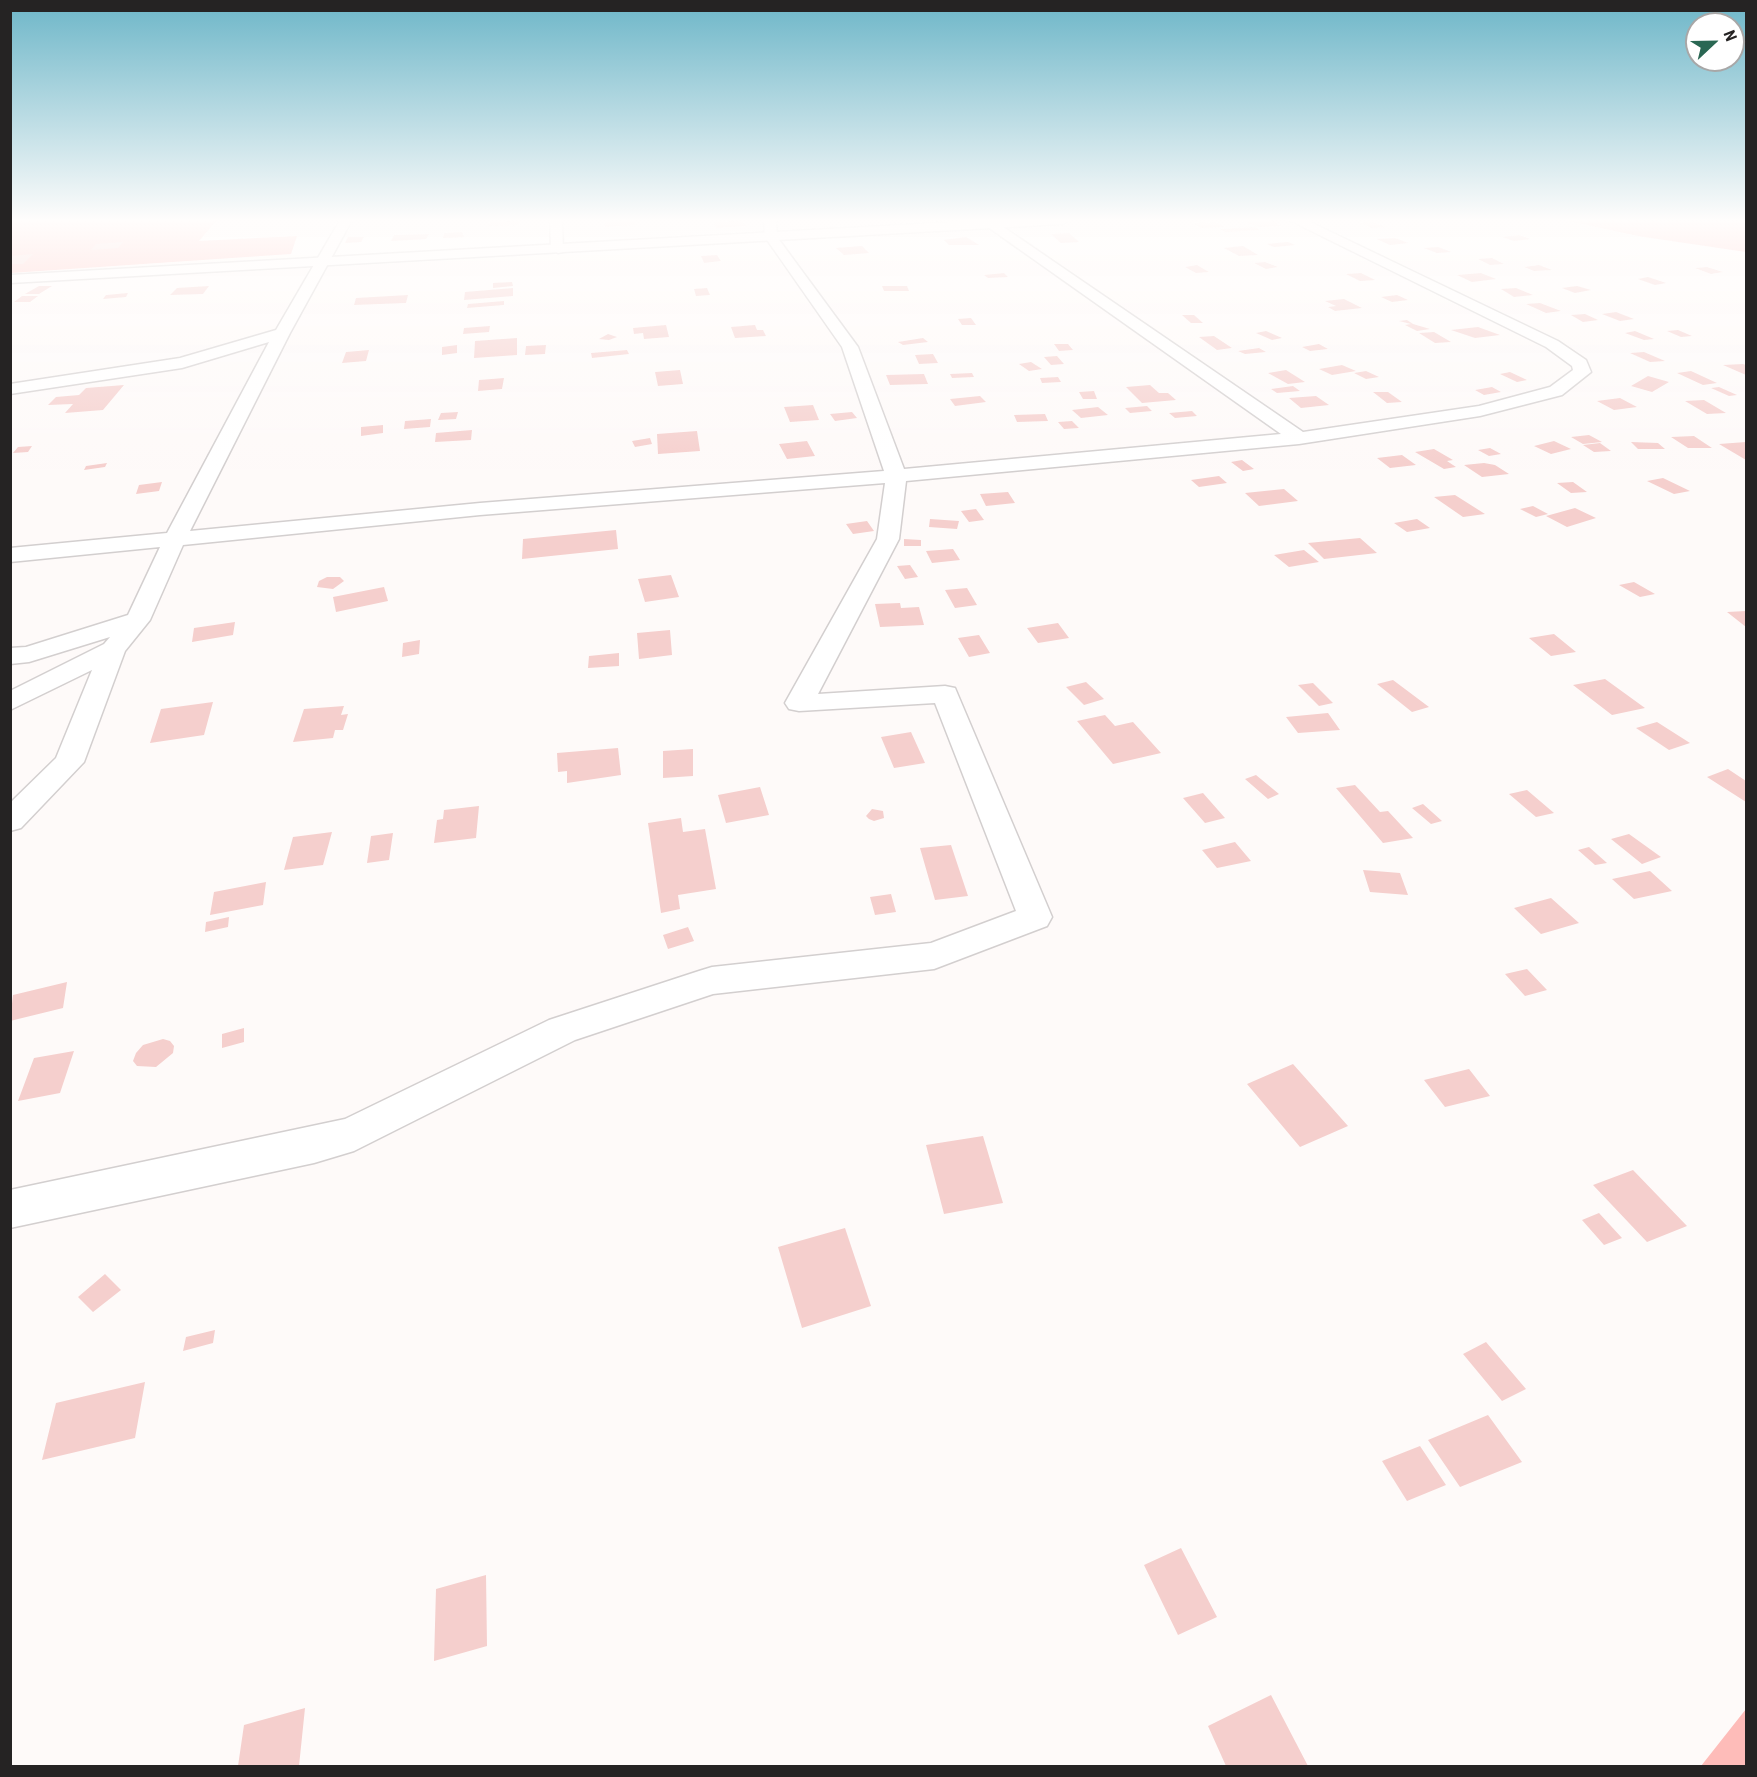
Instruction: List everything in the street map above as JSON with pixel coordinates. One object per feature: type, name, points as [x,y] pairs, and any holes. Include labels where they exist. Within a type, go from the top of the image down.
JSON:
[{"type":"street","points":[[10,821],[69,762],[113,650],[138,620],[174,540],[300,303]]},
{"type":"street","points":[[10,1209],[314,1145],[354,1134],[562,1030],[712,981],[934,956],[1035,917],[945,694],[799,703],[888,539],[896,476],[850,347],[820,303]]},
{"type":"street","points":[[1104,303],[1299,438]]},
{"type":"street","points":[[10,555],[492,508],[896,476],[1299,438],[1480,411],[1556,391],[1582,372],[1580,364],[1552,344],[1467,303]]},
{"type":"street","points":[[10,388],[182,363],[282,333]]},
{"type":"street","points":[[10,406],[93,376]]},
{"type":"street","points":[[10,656],[29,654],[138,620]]},
{"type":"street","points":[[10,702],[113,650]]},
{"type":"shaded area","points":[[1746,1709],[1746,1766],[1701,1766]]},
{"type":"building","points":[[355,303],[406,303],[406,303],[354,305]]},
{"type":"building","points":[[504,303],[504,305],[467,308],[468,304]]},
{"type":"building","points":[[1329,303],[1352,303],[1362,308],[1335,311],[1328,307],[1336,306]]},
{"type":"building","points":[[1540,303],[1561,311],[1546,313],[1526,304]]},
{"type":"building","points":[[1616,312],[1634,319],[1620,321],[1602,314]]},
{"type":"building","points":[[1585,314],[1598,320],[1583,322],[1571,315]]},
{"type":"building","points":[[1182,315],[1194,315],[1203,323],[1191,323]]},
{"type":"building","points":[[971,318],[976,325],[962,325],[958,319]]},
{"type":"building","points":[[1407,320],[1430,329],[1417,331],[1405,325],[1411,324],[1399,321]]},
{"type":"building","points":[[666,325],[669,337],[644,339],[643,333],[634,334],[633,328]]},
{"type":"building","points":[[755,325],[757,330],[763,330],[766,336],[735,338],[731,327]]},
{"type":"building","points":[[490,326],[489,332],[463,334],[464,328]]},
{"type":"building","points":[[1478,327],[1500,335],[1475,338],[1451,330]]},
{"type":"building","points":[[1678,330],[1692,336],[1681,337],[1667,331]]},
{"type":"building","points":[[1266,331],[1282,338],[1272,340],[1256,333]]},
{"type":"building","points":[[1635,331],[1654,339],[1644,340],[1625,333]]},
{"type":"building","points":[[1434,332],[1451,342],[1435,343],[1419,333]]},
{"type":"building","points":[[608,334],[617,337],[609,340],[599,339]]},
{"type":"building","points":[[1214,336],[1232,348],[1217,350],[1199,337]]},
{"type":"building","points":[[517,338],[517,355],[474,358],[475,341]]},
{"type":"building","points":[[923,338],[928,342],[903,345],[898,342]]},
{"type":"building","points":[[1054,344],[1068,344],[1073,350],[1059,351]]},
{"type":"building","points":[[1319,344],[1328,349],[1310,351],[1302,347]]},
{"type":"building","points":[[457,345],[457,353],[442,355],[442,347]]},
{"type":"building","points":[[546,345],[545,354],[525,355],[526,346]]},
{"type":"building","points":[[1259,348],[1266,352],[1245,354],[1238,351]]},
{"type":"building","points":[[369,350],[366,361],[342,363],[346,352]]},
{"type":"building","points":[[627,350],[629,354],[592,358],[591,353]]},
{"type":"building","points":[[1644,352],[1665,361],[1650,362],[1630,353]]},
{"type":"building","points":[[933,354],[938,363],[919,364],[915,355]]},
{"type":"building","points":[[1057,356],[1064,364],[1051,365],[1044,357]]},
{"type":"building","points":[[1031,362],[1042,369],[1029,371],[1019,364]]},
{"type":"building","points":[[1342,365],[1356,371],[1332,375],[1319,369]]},
{"type":"building","points":[[1723,365],[1746,365],[1746,375]]},
{"type":"building","points":[[680,370],[683,384],[658,386],[655,372]]},
{"type":"building","points":[[1286,370],[1305,382],[1288,384],[1268,373]]},
{"type":"building","points":[[1366,371],[1379,377],[1366,379],[1354,373]]},
{"type":"building","points":[[1691,371],[1717,383],[1703,385],[1677,373]]},
{"type":"building","points":[[1510,372],[1527,380],[1517,382],[1500,374]]},
{"type":"building","points":[[972,373],[974,377],[952,378],[950,374]]},
{"type":"building","points":[[924,374],[928,384],[890,385],[886,375]]},
{"type":"building","points":[[1648,376],[1669,382],[1652,392],[1631,386]]},
{"type":"building","points":[[1058,377],[1061,382],[1042,383],[1040,378]]},
{"type":"building","points":[[504,378],[502,389],[478,391],[479,380]]},
{"type":"building","points":[[124,385],[103,410],[65,413],[73,404],[48,405],[56,397],[79,395],[86,388]]},
{"type":"building","points":[[1150,385],[1159,393],[1168,393],[1176,400],[1142,403],[1126,387]]},
{"type":"building","points":[[1293,386],[1300,391],[1277,393],[1271,389]]},
{"type":"building","points":[[1492,387],[1501,392],[1484,395],[1475,390]]},
{"type":"building","points":[[1719,387],[1737,395],[1729,396],[1711,388]]},
{"type":"building","points":[[1094,391],[1097,399],[1083,399],[1079,392]]},
{"type":"building","points":[[1373,392],[1388,392],[1402,402],[1387,403]]},
{"type":"building","points":[[980,396],[986,402],[955,406],[950,399]]},
{"type":"building","points":[[1316,396],[1329,405],[1301,408],[1289,398]]},
{"type":"building","points":[[1620,398],[1637,407],[1614,410],[1597,401]]},
{"type":"building","points":[[1704,400],[1726,413],[1707,414],[1685,401]]},
{"type":"building","points":[[813,405],[819,420],[790,422],[784,407]]},
{"type":"building","points":[[1147,406],[1152,411],[1130,413],[1125,408]]},
{"type":"building","points":[[1098,407],[1108,415],[1081,418],[1072,410]]},
{"type":"building","points":[[1192,411],[1197,416],[1175,418],[1169,413]]},
{"type":"building","points":[[458,412],[456,419],[438,420],[441,413]]},
{"type":"building","points":[[852,412],[857,418],[835,421],[830,414]]},
{"type":"building","points":[[1045,414],[1048,421],[1017,422],[1014,415]]},
{"type":"building","points":[[431,419],[430,427],[404,429],[405,421]]},
{"type":"building","points":[[1072,421],[1079,428],[1064,429],[1058,422]]},
{"type":"building","points":[[383,425],[383,433],[361,436],[361,427]]},
{"type":"building","points":[[472,430],[471,440],[435,442],[436,433]]},
{"type":"building","points":[[697,431],[700,451],[658,454],[657,434]]},
{"type":"building","points":[[1589,435],[1602,442],[1583,444],[1571,437]]},
{"type":"building","points":[[1694,436],[1712,448],[1688,448],[1671,437]]},
{"type":"building","points":[[650,438],[652,444],[635,447],[632,441]]},
{"type":"building","points":[[807,441],[815,456],[787,459],[779,444]]},
{"type":"building","points":[[1554,441],[1571,449],[1551,454],[1534,446]]},
{"type":"building","points":[[1631,442],[1658,443],[1665,449],[1638,449]]},
{"type":"building","points":[[1746,442],[1746,460],[1719,444]]},
{"type":"building","points":[[1600,443],[1611,451],[1594,452],[1583,445]]},
{"type":"building","points":[[32,446],[28,452],[13,453],[18,447]]},
{"type":"building","points":[[1490,448],[1501,454],[1489,456],[1478,450]]},
{"type":"building","points":[[1434,449],[1453,460],[1447,461],[1456,467],[1444,469],[1415,452]]},
{"type":"building","points":[[1402,455],[1416,465],[1390,468],[1377,458]]},
{"type":"building","points":[[1242,460],[1254,469],[1243,471],[1231,462]]},
{"type":"building","points":[[107,463],[105,467],[84,470],[86,466]]},
{"type":"building","points":[[1484,463],[1495,465],[1509,474],[1482,477],[1464,465]]},
{"type":"building","points":[[1219,476],[1227,483],[1199,487],[1191,480]]},
{"type":"building","points":[[1663,478],[1690,491],[1674,494],[1647,481]]},
{"type":"building","points":[[162,482],[159,491],[136,494],[139,485]]},
{"type":"building","points":[[1573,482],[1587,492],[1571,493],[1557,483]]},
{"type":"building","points":[[1284,489],[1298,501],[1259,506],[1245,493]]},
{"type":"building","points":[[1008,492],[1015,503],[986,506],[980,494]]},
{"type":"building","points":[[1455,495],[1485,514],[1463,517],[1434,497]]},
{"type":"building","points":[[1533,506],[1548,514],[1536,517],[1520,509]]},
{"type":"building","points":[[1575,508],[1596,518],[1567,527],[1546,516]]},
{"type":"building","points":[[976,509],[984,520],[969,522],[961,511]]},
{"type":"building","points":[[930,519],[959,521],[957,529],[929,527]]},
{"type":"building","points":[[1417,519],[1430,528],[1407,532],[1394,523]]},
{"type":"building","points":[[867,521],[874,531],[853,534],[846,524]]},
{"type":"building","points":[[616,530],[618,549],[522,559],[523,539]]},
{"type":"building","points":[[1360,538],[1377,553],[1324,559],[1308,543]]},
{"type":"building","points":[[904,539],[921,540],[921,546],[904,546]]},
{"type":"building","points":[[953,549],[960,560],[932,563],[926,551]]},
{"type":"building","points":[[1304,550],[1319,562],[1289,567],[1274,555]]},
{"type":"building","points":[[910,565],[918,577],[905,579],[897,566]]},
{"type":"building","points":[[671,575],[679,597],[645,602],[638,579]]},
{"type":"building","points":[[327,577],[340,577],[344,581],[333,589],[317,587],[319,581]]},
{"type":"building","points":[[1634,582],[1655,594],[1640,597],[1619,585]]},
{"type":"building","points":[[384,587],[388,601],[336,612],[333,597]]},
{"type":"building","points":[[967,588],[977,605],[955,608],[945,590]]},
{"type":"building","points":[[900,603],[901,608],[919,607],[924,625],[880,627],[875,604]]},
{"type":"building","points":[[1746,611],[1746,627],[1727,612]]},
{"type":"building","points":[[235,622],[233,635],[192,642],[194,628]]},
{"type":"building","points":[[1058,623],[1069,638],[1038,643],[1027,628]]},
{"type":"building","points":[[670,630],[672,655],[639,659],[637,633]]},
{"type":"building","points":[[1554,634],[1576,652],[1551,656],[1529,638]]},
{"type":"building","points":[[979,635],[990,653],[969,657],[958,638]]},
{"type":"building","points":[[420,640],[419,654],[402,657],[403,643]]},
{"type":"building","points":[[619,653],[619,666],[588,668],[589,656]]},
{"type":"building","points":[[1605,679],[1645,708],[1612,715],[1573,685]]},
{"type":"building","points":[[1393,680],[1429,707],[1412,712],[1377,684]]},
{"type":"building","points":[[1086,682],[1104,699],[1084,705],[1066,687]]},
{"type":"building","points":[[1313,683],[1333,703],[1319,706],[1298,685]]},
{"type":"building","points":[[213,702],[204,735],[150,743],[161,709]]},
{"type":"building","points":[[344,706],[341,715],[348,714],[343,730],[335,730],[333,738],[293,742],[304,709]]},
{"type":"building","points":[[1328,713],[1340,730],[1298,733],[1286,717]]},
{"type":"building","points":[[1105,715],[1115,726],[1133,722],[1161,753],[1113,764],[1077,721]]},
{"type":"building","points":[[1657,722],[1690,743],[1669,750],[1636,728]]},
{"type":"building","points":[[911,732],[925,763],[894,768],[881,737]]},
{"type":"building","points":[[618,748],[621,775],[567,783],[567,771],[558,772],[557,753]]},
{"type":"building","points":[[693,749],[693,776],[663,778],[663,751]]},
{"type":"building","points":[[1728,769],[1746,781],[1746,802],[1707,777]]},
{"type":"building","points":[[1256,775],[1279,794],[1268,799],[1245,779]]},
{"type":"building","points":[[1355,785],[1380,812],[1388,811],[1413,838],[1383,843],[1336,788]]},
{"type":"building","points":[[760,787],[769,815],[726,823],[718,795]]},
{"type":"building","points":[[1527,790],[1554,813],[1536,817],[1509,794]]},
{"type":"building","points":[[1203,793],[1225,818],[1205,823],[1183,798]]},
{"type":"building","points":[[1423,804],[1442,821],[1431,824],[1412,808]]},
{"type":"building","points":[[479,806],[476,838],[434,843],[437,820],[443,819],[444,810]]},
{"type":"building","points":[[872,809],[883,811],[884,818],[874,821],[869,819],[866,816]]},
{"type":"building","points":[[681,818],[683,832],[705,829],[716,889],[678,895],[680,909],[661,913],[648,823]]},
{"type":"building","points":[[332,832],[323,865],[284,870],[293,837]]},
{"type":"building","points":[[393,833],[389,860],[367,863],[371,836]]},
{"type":"building","points":[[1629,834],[1661,857],[1642,864],[1611,839]]},
{"type":"building","points":[[1235,842],[1251,861],[1217,868],[1202,850]]},
{"type":"building","points":[[951,845],[968,896],[935,900],[920,848]]},
{"type":"building","points":[[1589,847],[1607,863],[1595,865],[1578,850]]},
{"type":"building","points":[[1363,870],[1400,873],[1408,895],[1370,892]]},
{"type":"building","points":[[1650,871],[1672,891],[1634,899],[1612,879]]},
{"type":"building","points":[[266,882],[263,905],[210,915],[214,892]]},
{"type":"building","points":[[891,894],[896,912],[875,915],[870,897]]},
{"type":"building","points":[[1551,898],[1579,923],[1541,934],[1514,908]]},
{"type":"building","points":[[229,917],[228,927],[205,932],[206,922]]},
{"type":"building","points":[[688,927],[694,941],[668,949],[663,935]]},
{"type":"building","points":[[1527,969],[1547,990],[1525,996],[1505,974]]},
{"type":"building","points":[[67,982],[63,1008],[10,1021],[13,995]]},
{"type":"building","points":[[244,1028],[244,1042],[222,1048],[222,1034]]},
{"type":"building","points":[[163,1039],[170,1041],[174,1046],[173,1053],[156,1067],[137,1066],[133,1061],[143,1045]]},
{"type":"building","points":[[74,1051],[60,1093],[18,1101],[34,1058]]},
{"type":"building","points":[[1293,1064],[1348,1126],[1300,1147],[1247,1084]]},
{"type":"building","points":[[1469,1069],[1490,1096],[1445,1107],[1424,1080]]},
{"type":"building","points":[[983,1136],[1003,1203],[944,1214],[926,1145]]},
{"type":"building","points":[[1633,1170],[1687,1226],[1647,1242],[1593,1185]]},
{"type":"building","points":[[1599,1213],[1622,1238],[1604,1245],[1582,1220]]},
{"type":"building","points":[[845,1228],[871,1306],[802,1328],[778,1247]]},
{"type":"building","points":[[105,1274],[121,1290],[93,1312],[78,1297]]},
{"type":"building","points":[[215,1330],[213,1343],[183,1351],[186,1337]]},
{"type":"building","points":[[1486,1342],[1526,1389],[1502,1401],[1463,1354]]},
{"type":"building","points":[[145,1382],[135,1438],[42,1460],[56,1403]]},
{"type":"building","points":[[1488,1415],[1522,1462],[1460,1487],[1428,1440]]},
{"type":"building","points":[[1420,1446],[1446,1485],[1407,1501],[1382,1461]]},
{"type":"building","points":[[1181,1548],[1217,1617],[1178,1635],[1144,1565]]},
{"type":"building","points":[[486,1575],[487,1646],[434,1661],[436,1589]]},
{"type":"building","points":[[1271,1695],[1308,1766],[1226,1766],[1208,1726]]},
{"type":"building","points":[[305,1708],[299,1766],[238,1766],[244,1725]]}]
